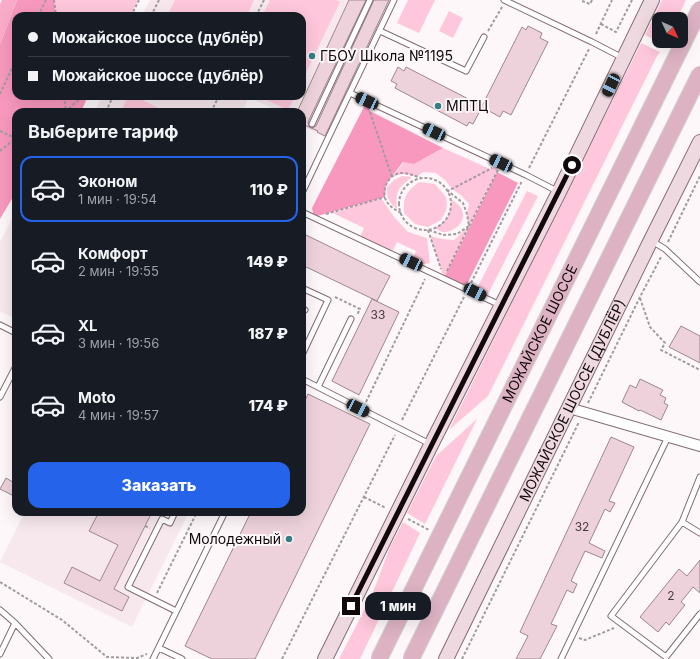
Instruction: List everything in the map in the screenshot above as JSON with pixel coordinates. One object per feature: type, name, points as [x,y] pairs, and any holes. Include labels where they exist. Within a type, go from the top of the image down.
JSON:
[{"type":"main road","points":[[325,659],[559,192],[652,0]]},
{"type":"main road","name":"МОЖАЙСКОЕ ШОССЕ","points":[[379,659],[700,9]]},
{"type":"main road","name":"МОЖАЙСКОЕ ШОССЕ","points":[[411,659],[700,74]]},
{"type":"main road","name":"МОЖАЙСКОЕ ШОССЕ (ДУБЛЁР)","points":[[446,659],[700,142]]},
{"type":"street","points":[[569,408],[700,446]]},
{"type":"lane","points":[[312,124],[370,0]]},
{"type":"lane","points":[[306,185],[394,0]]},
{"type":"lane","points":[[504,0],[624,59]]},
{"type":"lane","points":[[380,31],[466,71],[484,37]]},
{"type":"lane","points":[[350,93],[501,163],[559,192]]},
{"type":"lane","points":[[306,214],[502,306]]},
{"type":"lane","points":[[651,240],[664,249],[700,282]]},
{"type":"lane","points":[[306,290],[328,300],[306,347]]},
{"type":"lane","points":[[318,387],[351,319]]},
{"type":"lane","points":[[0,325],[12,331]]},
{"type":"lane","points":[[0,397],[12,374]]},
{"type":"lane","points":[[306,381],[431,445]]},
{"type":"lane","points":[[561,659],[668,437]]},
{"type":"lane","points":[[700,477],[682,522],[611,616],[666,657],[700,614]]},
{"type":"lane","points":[[173,516],[170,523],[162,519],[128,587],[176,611]]},
{"type":"lane","points":[[153,659],[223,516]]},
{"type":"lane","points":[[682,522],[700,533]]},
{"type":"lane","points":[[0,610],[49,659]]},
{"type":"lane","points":[[0,654],[15,624]]},
{"type":"lane","points":[[159,648],[182,659]]},
{"type":"path","points":[[40,12],[46,0]]},
{"type":"path","points":[[54,0],[56,12]]},
{"type":"path","points":[[133,12],[139,0]]},
{"type":"path","points":[[153,12],[159,0]]},
{"type":"path","points":[[258,12],[264,0]]},
{"type":"path","points":[[582,1],[590,4],[592,0]]},
{"type":"path","points":[[282,659],[526,175],[612,0]]},
{"type":"path","points":[[601,24],[616,32],[632,0]]},
{"type":"path","points":[[484,37],[499,12]]},
{"type":"path","points":[[0,94],[12,68]]},
{"type":"path","points":[[70,108],[79,100]]},
{"type":"path","points":[[367,101],[392,177]]},
{"type":"path","points":[[0,131],[12,136]]},
{"type":"path","points":[[0,151],[12,141]]},
{"type":"path","points":[[448,191],[501,163]]},
{"type":"path","points":[[444,278],[501,163]]},
{"type":"path","points":[[401,213],[389,206],[385,197],[386,184],[392,177],[401,173],[437,180],[463,203],[469,226]]},
{"type":"path","points":[[421,178],[407,185],[400,198],[399,206],[405,221],[420,230],[435,228],[444,222],[449,215],[451,207],[451,199],[448,191]]},
{"type":"path","points":[[314,218],[385,197]]},
{"type":"path","points":[[428,230],[443,235],[458,234],[469,226]]},
{"type":"path","points":[[428,230],[444,278]]},
{"type":"path","points":[[366,403],[425,279]]},
{"type":"path","points":[[334,296],[360,309],[356,316]]},
{"type":"path","points":[[640,297],[650,327],[664,343],[661,350],[700,370]]},
{"type":"path","points":[[154,600],[195,516]]},
{"type":"path","points":[[0,582],[62,620],[107,657],[137,658],[159,648]]},
{"type":"path","points":[[573,635],[585,640],[622,624]]},
{"type":"shaded area","points":[[2,0],[17,0],[0,44],[0,4]]},
{"type":"shaded area","points":[[17,0],[54,0],[56,12],[12,12]]},
{"type":"shaded area","points":[[54,0],[138,0],[132,12],[56,12]]},
{"type":"shaded area","points":[[150,0],[391,0],[326,138],[306,128],[306,108],[272,108],[255,100],[306,100],[306,12],[144,12]]},
{"type":"shaded area","points":[[175,0],[254,0],[249,12],[169,12]]},
{"type":"shaded area","points":[[270,0],[336,0],[340,2],[306,73],[306,12],[264,12]]},
{"type":"shaded area","points":[[408,0],[435,0],[419,33],[397,23]]},
{"type":"shaded area","points":[[662,0],[686,0],[680,12],[656,12]]},
{"type":"shaded area","points":[[449,11],[463,18],[453,38],[439,31]]},
{"type":"shaded area","points":[[12,13],[12,100],[86,100],[83,108],[12,108],[12,199],[0,219],[0,44]]},
{"type":"shaded area","points":[[652,21],[652,38],[645,35]]},
{"type":"shaded area","points":[[641,43],[660,52],[488,396],[449,430]]},
{"type":"shaded area","points":[[100,100],[248,100],[244,108],[96,108]]},
{"type":"shaded area","points":[[126,100],[143,100],[158,108],[123,108]]},
{"type":"shaded area","points":[[267,100],[293,100],[289,108],[284,108]]},
{"type":"shaded area","points":[[367,101],[370,111],[443,148],[414,164],[403,162],[386,184],[385,197],[314,217],[312,208]]},
{"type":"shaded area","points":[[443,148],[490,169],[501,163],[469,226],[467,214],[469,204],[436,173],[423,172],[416,177],[404,174],[392,177],[404,162],[414,164]]},
{"type":"shaded area","points":[[497,172],[518,183],[465,288],[444,278]]},
{"type":"shaded area","points":[[402,176],[412,177],[403,184],[398,191],[397,209],[389,200],[387,187],[394,180]]},
{"type":"shaded area","points":[[419,182],[435,184],[446,197],[446,211],[441,220],[428,227],[415,224],[404,213],[406,195]]},
{"type":"shaded area","points":[[527,191],[538,196],[486,298],[475,292]]},
{"type":"shaded area","points":[[381,198],[394,217],[408,232],[427,238],[430,263],[420,265],[412,261],[416,251],[397,242],[392,252],[360,237],[364,228],[333,213]]},
{"type":"shaded area","points":[[451,199],[461,208],[463,218],[456,228],[448,232],[442,232],[435,228],[446,219],[450,213]]},
{"type":"shaded area","points":[[12,219],[12,317],[0,311],[0,242]]},
{"type":"shaded area","points":[[469,226],[444,278],[430,236],[454,240]]},
{"type":"shaded area","points":[[477,419],[425,524],[407,513],[436,456]]},
{"type":"shaded area","points":[[23,516],[187,516],[132,627],[0,562]]},
{"type":"shaded area","points":[[403,522],[420,533],[360,659],[339,659],[372,595],[390,547]]},
{"type":"building","points":[[349,0],[366,0],[308,122],[311,128],[306,126],[306,108],[299,108],[303,100],[306,100],[306,93]]},
{"type":"building","points":[[374,0],[389,0],[325,136],[311,128],[316,126]]},
{"type":"building","points":[[528,26],[542,33],[540,38],[548,42],[511,115],[503,111],[500,117],[482,107],[473,124],[469,122],[467,126],[395,88],[397,84],[391,81],[398,67],[404,71],[406,67],[482,106],[522,27],[526,30]]},
{"type":"building","points":[[306,235],[390,276],[377,301],[306,267]]},
{"type":"building","points":[[372,299],[399,312],[359,395],[332,381]]},
{"type":"building","points":[[681,326],[700,336],[700,363],[669,347]]},
{"type":"building","points":[[640,379],[663,390],[660,395],[666,398],[664,403],[668,405],[661,420],[622,402],[630,385],[636,388]]},
{"type":"building","name":"Молодежный","points":[[308,394],[370,424],[255,659],[212,659],[185,646],[249,516],[306,516],[306,398]]},
{"type":"building","points":[[611,437],[634,447],[609,501],[615,503],[610,512],[605,509],[589,543],[605,551],[602,558],[585,551],[571,581],[577,584],[573,593],[567,590],[551,624],[557,626],[540,659],[516,659],[528,636],[520,632]]},
{"type":"building","points":[[6,478],[12,482],[12,495],[0,489]]},
{"type":"building","points":[[97,516],[150,516],[114,589],[129,597],[122,611],[64,583],[72,567],[100,581],[118,545],[89,531]]},
{"type":"building","points":[[700,560],[700,593],[693,587],[681,602],[685,605],[669,625],[666,622],[658,632],[640,617],[679,569],[687,576]]},
{"type":"place","name":"ГБОУ Школа №1195","points":[[312,56]]},
{"type":"place","name":"МПТЦ","points":[[438,106]]},
{"type":"place","name":"Молодежный","points":[[289,539]]},
{"type":"route","points":[[351,606],[572,165]]}]
